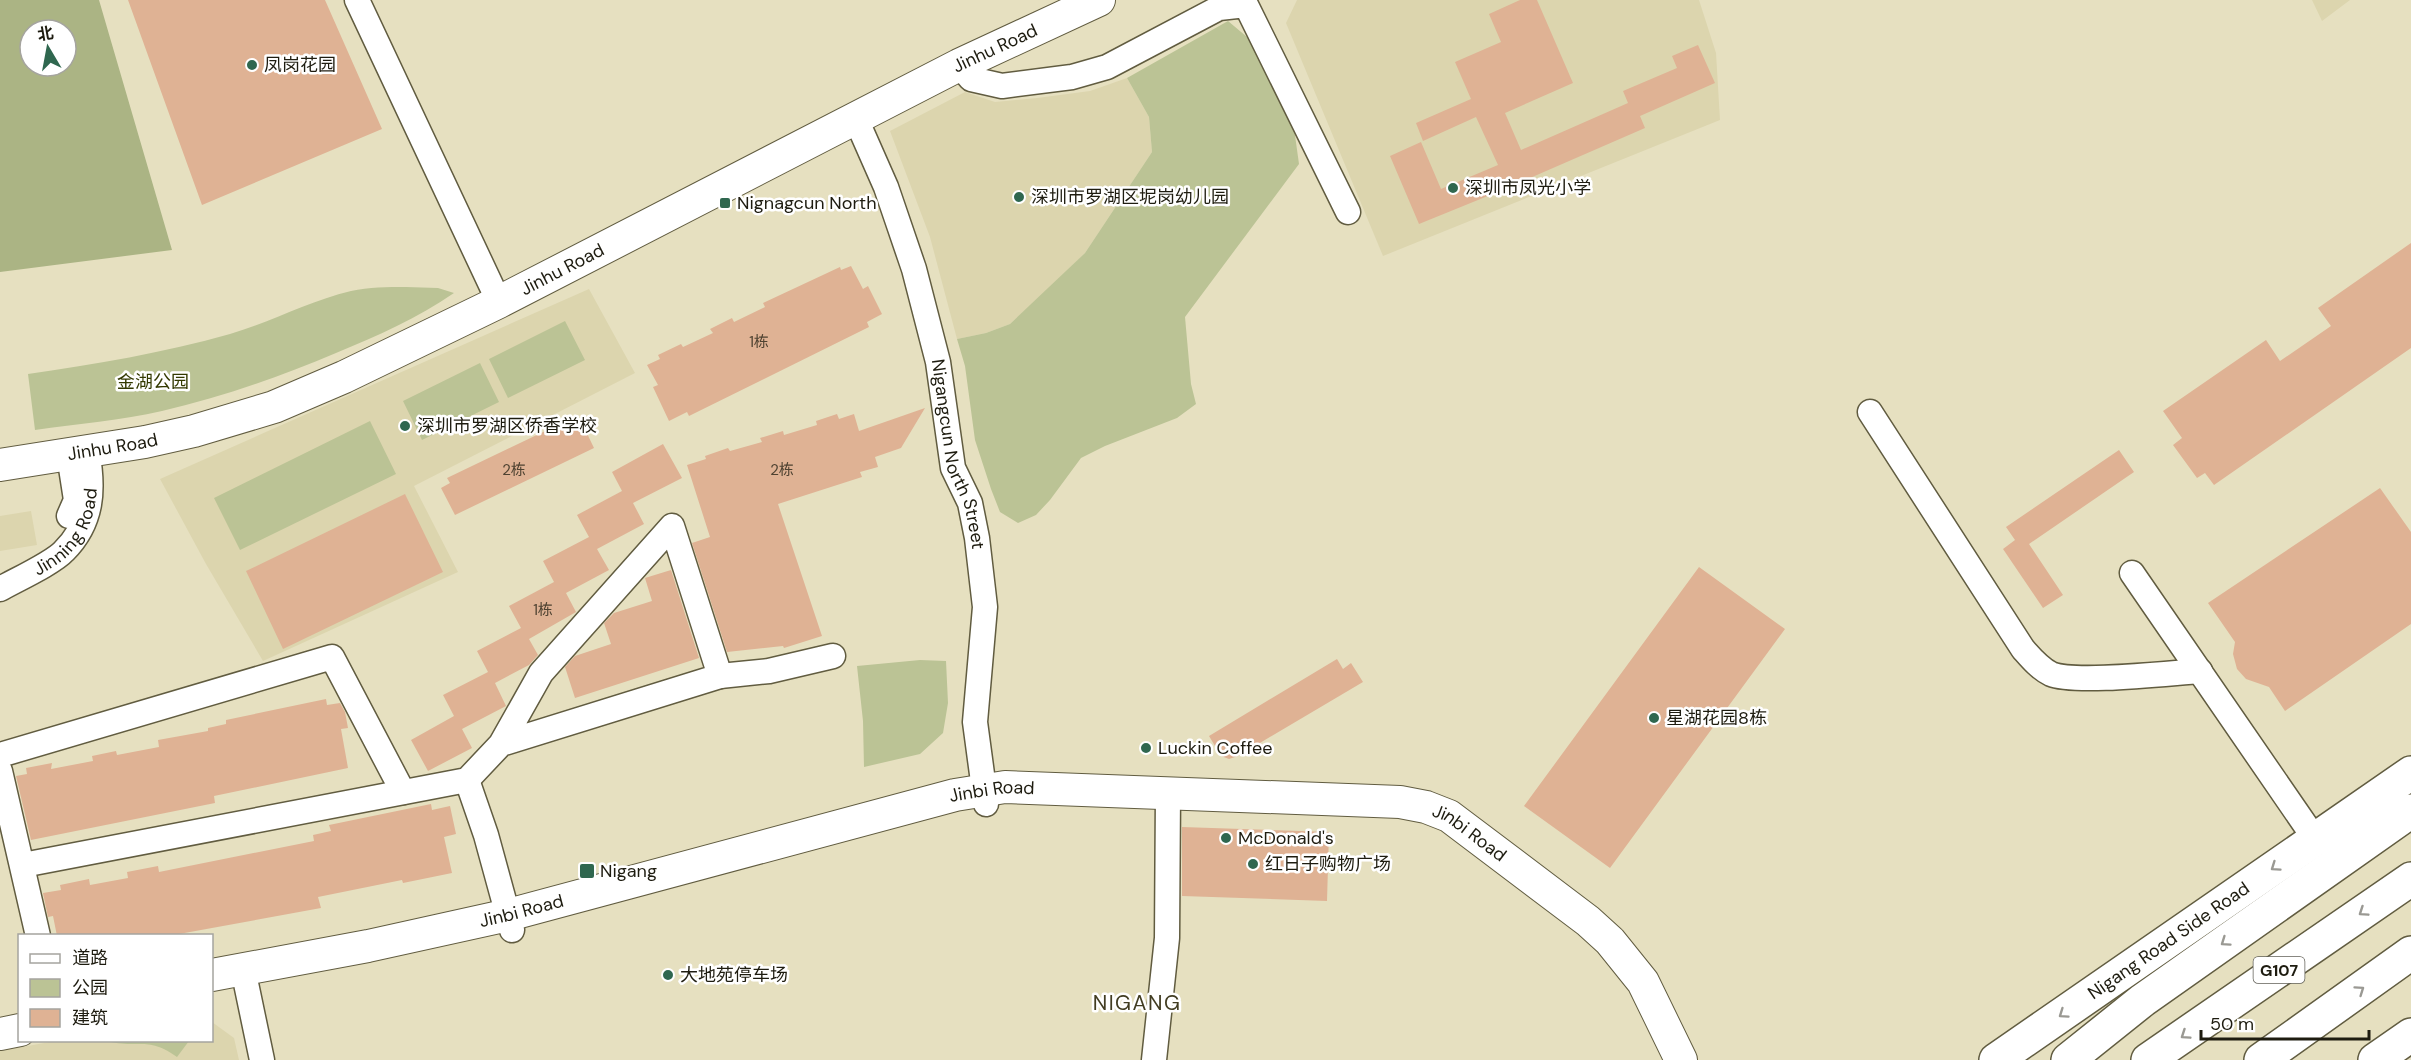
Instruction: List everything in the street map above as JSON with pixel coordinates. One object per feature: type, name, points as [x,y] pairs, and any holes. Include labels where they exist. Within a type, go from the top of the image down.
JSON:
[{"type":"main road","points":[[2327,830],[2397,759],[2411,748]]},
{"type":"main road","points":[[2327,830],[2411,773]]},
{"type":"main road","points":[[2068,1060],[2143,1000],[2411,811]]},
{"type":"main road","name":"Nigang Road Side Road","points":[[1996,1060],[2327,830]]},
{"type":"main road","name":"G107","points":[[2148,1060],[2411,879]]},
{"type":"main road","points":[[2261,1060],[2411,954]]},
{"type":"main road","points":[[2375,1060],[2411,1035]]},
{"type":"main road","points":[[2389,1060],[2411,1049]]},
{"type":"street","points":[[357,0],[499,302]]},
{"type":"street","name":"Jinhu Road","points":[[0,465],[194,431],[274,407],[344,377],[499,302],[959,65],[1096,1]]},
{"type":"street","points":[[959,65],[971,78],[1002,86],[1072,77],[1107,67],[1219,8],[1246,5],[1348,212]]},
{"type":"street","name":"Nigangcun North Street","points":[[856,119],[886,187],[914,269],[938,362],[953,468],[970,503],[977,538],[985,607],[975,722],[985,797]]},
{"type":"street","points":[[1870,412],[2023,649],[2036,664],[2051,674],[2074,678],[2200,671]]},
{"type":"street","name":"Jinning Road","points":[[0,572],[52,542],[67,523],[76,500],[78,453]]},
{"type":"street","name":"Jinning Road","points":[[0,590],[63,552],[80,531],[92,501],[90,471],[78,453]]},
{"type":"street","points":[[23,866],[467,780],[501,744],[541,673],[672,526],[720,676]]},
{"type":"street","points":[[2132,573],[2200,671],[2327,830]]},
{"type":"street","points":[[501,744],[720,676],[769,672],[833,656]]},
{"type":"street","points":[[0,755],[332,657],[403,792]]},
{"type":"street","points":[[0,771],[38,934]]},
{"type":"street","points":[[467,780],[486,835],[510,923]]},
{"type":"street","name":"Jinbi Road","points":[[213,975],[245,977],[465,942],[510,923],[928,817],[985,797],[1008,800],[1401,802],[1426,807],[1449,816],[1588,921],[1610,941],[1643,982],[1681,1060]]},
{"type":"street","points":[[1154,1060],[1167,938],[1168,800]]},
{"type":"street","name":"Jinbi Road","points":[[1168,800],[1395,815],[1415,819],[1452,834],[1599,949],[1631,989],[1665,1060]]},
{"type":"street","points":[[245,977],[262,1060]]},
{"type":"street","name":"Jinbi Road","points":[[213,993],[245,977]]},
{"type":"street","points":[[0,1014],[18,1011]]},
{"type":"street","points":[[0,1034],[18,1030]]},
{"type":"shaded area","name":"深圳市凤光小学","points":[[1297,0],[1699,0],[1716,53],[1720,120],[1383,256],[1286,23]]},
{"type":"shaded area","points":[[2312,0],[2350,0],[2322,21]]},
{"type":"shaded area","name":"深圳市罗湖区坭岗幼儿园","points":[[1127,78],[1149,117],[1152,152],[1085,253],[1040,297],[1010,324],[986,333],[957,339],[930,237],[890,131],[965,92],[995,102],[1090,91]]},
{"type":"shaded area","name":"深圳市罗湖区侨香学校","points":[[589,289],[635,373],[414,486],[458,572],[263,661],[206,564],[160,479]]},
{"type":"shaded area","points":[[31,511],[37,545],[0,551],[0,516]]},
{"type":"shaded area","points":[[213,1023],[234,1038],[239,1060],[0,1060],[0,1051],[50,1042],[213,1042]]},
{"type":"green space","points":[[0,0],[99,0],[172,250],[0,272]]},
{"type":"green space","points":[[1228,21],[1253,42],[1293,121],[1299,164],[1185,317],[1191,384],[1196,404],[1177,418],[1105,446],[1081,458],[1036,515],[1018,523],[1000,512],[991,489],[975,440],[965,366],[957,339],[986,333],[1010,324],[1085,253],[1152,152],[1149,117],[1127,78]]},
{"type":"green space","name":"金湖公园","points":[[406,287],[438,288],[454,293],[426,311],[382,333],[315,362],[250,386],[162,411],[35,430],[28,374],[205,341],[351,291]]},
{"type":"green space","points":[[565,321],[585,360],[508,398],[489,359]]},
{"type":"green space","points":[[480,363],[499,402],[422,440],[403,401]]},
{"type":"green space","points":[[370,421],[396,474],[240,550],[214,498]]},
{"type":"green space","points":[[920,660],[946,661],[948,703],[943,733],[920,754],[864,767],[863,721],[857,666]]},
{"type":"green space","points":[[111,1042],[188,1042],[177,1057],[152,1045]]},
{"type":"building","name":"凤岗花园","points":[[128,0],[325,0],[382,129],[202,205]]},
{"type":"building","points":[[1520,0],[1537,0],[1573,83],[1505,113],[1521,150],[1628,103],[1623,91],[1677,68],[1672,56],[1698,45],[1715,83],[1640,116],[1645,128],[1530,178],[1532,181],[1506,192],[1505,189],[1419,224],[1390,156],[1421,142],[1441,189],[1498,165],[1476,117],[1423,141],[1416,123],[1471,99],[1455,62],[1501,42],[1489,14]]},
{"type":"building","points":[[2411,243],[2411,348],[2214,485],[2205,473],[2197,478],[2173,445],[2182,438],[2163,411],[2266,340],[2280,361],[2331,326],[2318,308]]},
{"type":"building","points":[[851,266],[863,289],[868,286],[882,314],[867,322],[869,327],[689,416],[687,412],[669,421],[653,387],[658,385],[647,365],[660,359],[658,355],[681,344],[683,347],[713,333],[710,329],[732,318],[734,322],[765,307],[763,303],[840,267],[841,270]]},
{"type":"building","points":[[925,408],[901,448],[875,457],[878,467],[860,472],[862,477],[778,504],[822,636],[784,648],[783,646],[727,652],[692,543],[710,537],[687,465],[728,448],[730,451],[762,442],[760,438],[783,431],[784,435],[817,425],[816,421],[837,414],[839,419],[854,414],[859,431]]},
{"type":"building","points":[[581,421],[594,448],[455,515],[441,488],[450,483],[447,478],[564,422],[567,427]]},
{"type":"building","points":[[663,444],[682,478],[633,503],[644,524],[597,549],[609,570],[566,593],[576,612],[529,639],[538,655],[529,665],[495,683],[506,706],[462,729],[472,748],[428,771],[411,740],[454,716],[443,695],[488,672],[477,651],[521,628],[509,606],[554,582],[543,561],[589,537],[577,515],[622,491],[612,472]]},
{"type":"building","points":[[2119,450],[2134,472],[2029,544],[2063,595],[2043,608],[2003,549],[2015,540],[2006,527]]},
{"type":"building","points":[[2380,488],[2411,532],[2411,624],[2285,711],[2269,687],[2246,679],[2237,669],[2233,654],[2235,642],[2208,603]]},
{"type":"building","points":[[405,494],[443,572],[283,649],[246,571]]},
{"type":"building","name":"星湖花园8栋","points":[[1699,567],[1785,629],[1610,868],[1524,806]]},
{"type":"building","points":[[671,570],[699,658],[575,698],[565,667],[575,656],[611,644],[604,623],[614,613],[652,601],[645,578]]},
{"type":"building","points":[[1337,659],[1343,669],[1351,663],[1363,682],[1238,756],[1229,759],[1221,756],[1209,736]]},
{"type":"building","points":[[326,699],[327,705],[340,703],[345,712],[348,728],[341,729],[348,768],[214,796],[215,803],[31,840],[16,776],[27,774],[26,768],[52,763],[51,769],[93,761],[92,756],[116,751],[117,755],[159,747],[158,740],[208,731],[208,728],[226,724],[226,720]]},
{"type":"building","points":[[431,804],[432,810],[450,806],[456,834],[444,837],[452,873],[403,883],[402,880],[318,897],[321,908],[179,934],[57,934],[53,916],[48,917],[43,893],[61,890],[60,885],[89,879],[90,885],[128,878],[127,872],[158,866],[159,872],[314,841],[313,835],[331,831],[329,825]]},
{"type":"building","name":"红日子购物广场","points":[[1182,827],[1329,832],[1327,901],[1182,896]]},
{"type":"place","name":"凤岗花园","points":[[252,65]]},
{"type":"place","name":"深圳市凤光小学","points":[[1453,188]]},
{"type":"place","name":"深圳市罗湖区坭岗幼儿园","points":[[1019,197]]},
{"type":"place","name":"Nignagcun North","points":[[725,203]]},
{"type":"place","name":"深圳市罗湖区侨香学校","points":[[405,426]]},
{"type":"place","name":"星湖花园8栋","points":[[1654,718]]},
{"type":"place","name":"Luckin Coffee","points":[[1146,748]]},
{"type":"place","name":"McDonald's","points":[[1226,838]]},
{"type":"place","name":"红日子购物广场","points":[[1253,864]]},
{"type":"place","name":"Nigang","points":[[587,871]]},
{"type":"place","name":"大地苑停车场","points":[[668,975]]},
{"type":"district","name":"NIGANG","points":[[1137,1003]]}]
